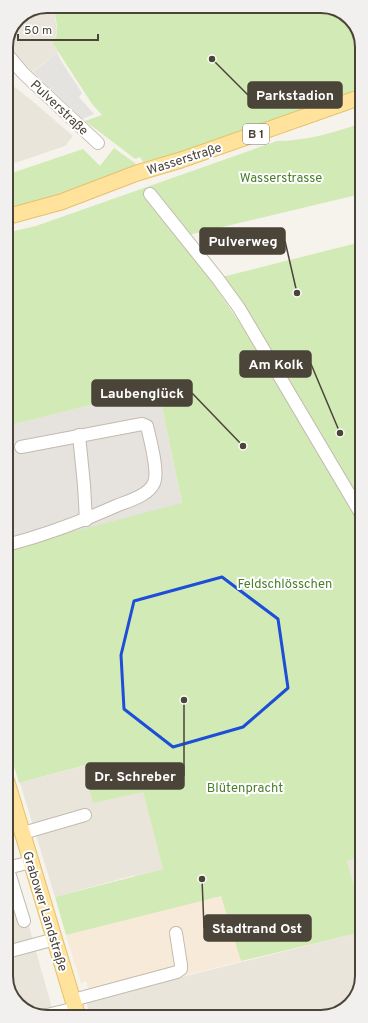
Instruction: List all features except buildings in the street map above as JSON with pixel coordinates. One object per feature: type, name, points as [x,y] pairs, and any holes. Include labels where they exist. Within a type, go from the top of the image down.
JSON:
[{"type":"main road","name":"Wasserstraße","points":[[13,216],[61,202],[137,173],[181,160],[355,99]]},
{"type":"main road","name":"Grabower Landstraße","points":[[13,802],[76,1008]]},
{"type":"street","name":"Pulverstraße","points":[[13,61],[23,73],[98,143]]},
{"type":"street","points":[[150,194],[218,279],[239,308],[355,504]]},
{"type":"street","points":[[13,543],[86,520],[145,494],[154,484],[156,477],[154,457],[147,426],[142,424],[21,447]]},
{"type":"street","points":[[79,435],[86,520]]},
{"type":"street","points":[[22,833],[85,815]]},
{"type":"street","points":[[13,866],[31,862]]},
{"type":"street","points":[[13,886],[24,921]]},
{"type":"street","points":[[76,1008],[177,972],[181,969],[176,933]]},
{"type":"street","points":[[13,950],[55,939]]},
{"type":"highlighted area","points":[[222,577],[278,619],[288,688],[243,727],[173,747],[124,709],[121,655],[134,601]]},
{"type":"shaded area","points":[[54,13],[57,31],[52,42],[58,52],[32,72],[13,53],[14,38],[20,26],[25,21],[36,15]]},
{"type":"shaded area","points":[[57,53],[82,93],[79,97],[94,114],[83,119],[33,72]]},
{"type":"shaded area","points":[[13,86],[73,136],[65,146],[13,164]]},
{"type":"shaded area","points":[[158,388],[182,504],[13,547],[13,424]]},
{"type":"shaded area","points":[[90,764],[91,769],[85,771],[143,792],[163,869],[135,875],[55,897],[20,783]]},
{"type":"shaded area","points":[[355,859],[355,889],[347,861]]},
{"type":"shaded area","points":[[13,891],[28,923],[52,1008],[45,1010],[38,1009],[26,1003],[19,995],[14,985]]},
{"type":"shaded area","points":[[221,895],[241,961],[86,1001],[89,990],[86,981],[81,983],[66,935]]},
{"type":"shaded area","points":[[355,934],[355,980],[353,987],[348,997],[343,1002],[330,1009],[89,1010],[86,1001]]},
{"type":"green space","points":[[54,13],[323,13],[332,15],[345,23],[354,38],[355,91],[188,151],[143,162],[140,157],[135,159],[85,121],[102,115],[92,104],[52,42],[57,34]]},
{"type":"green space","points":[[355,125],[355,195],[180,237],[266,362],[355,515],[355,859],[347,861],[355,889],[355,934],[241,961],[221,896],[66,935],[55,897],[163,869],[143,792],[93,803],[85,771],[91,769],[89,764],[19,783],[13,762],[13,547],[182,503],[158,388],[13,424],[13,231],[36,226],[277,141],[298,140]]},
{"type":"green space","points":[[114,148],[136,165],[84,187],[44,200],[13,207],[13,173],[83,149],[100,166]]},
{"type":"green space","points":[[355,244],[355,495],[222,277]]},
{"type":"place","name":"Parkstadion","points":[[212,59]]},
{"type":"place","name":"Pulverweg","points":[[297,293]]},
{"type":"place","name":"Am Kolk","points":[[340,433]]},
{"type":"place","name":"Laubenglück","points":[[243,446]]},
{"type":"place","name":"Dr. Schreber","points":[[184,700]]},
{"type":"place","name":"Stadtrand Ost","points":[[202,879]]},
{"type":"park label","name":"Wasserstrasse","points":[[281,177]]},
{"type":"park label","name":"Feldschlösschen","points":[[285,583]]},
{"type":"park label","name":"Blütenpracht","points":[[245,787]]}]
